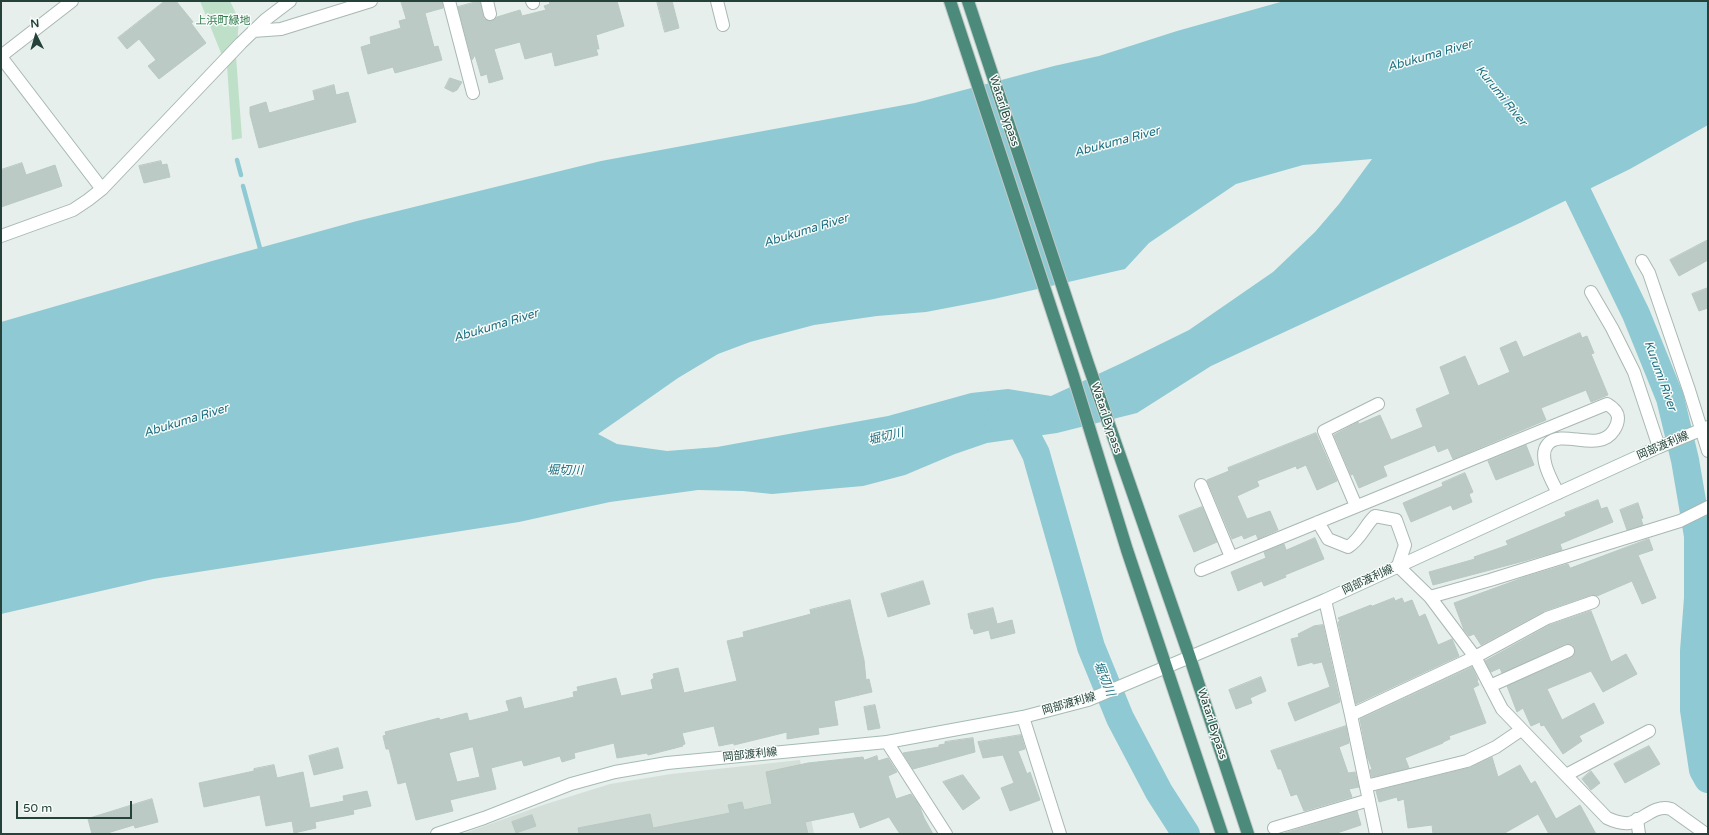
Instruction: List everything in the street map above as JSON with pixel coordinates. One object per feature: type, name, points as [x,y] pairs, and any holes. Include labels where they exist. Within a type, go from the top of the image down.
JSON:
[{"type":"highway","name":"Watari Bypass","points":[[950,1],[1073,375],[1106,485],[1222,834]]},
{"type":"highway","name":"Watari Bypass","points":[[968,1],[1070,311],[1190,658],[1248,834]]},
{"type":"street","points":[[72,1],[1,57],[102,189]]},
{"type":"street","points":[[1,236],[73,210],[102,189],[253,31],[290,1]]},
{"type":"street","points":[[253,31],[281,29],[371,1]]},
{"type":"street","points":[[448,1],[473,93]]},
{"type":"street","points":[[487,1],[490,14]]},
{"type":"street","points":[[717,1],[723,25]]},
{"type":"street","points":[[1642,261],[1649,273],[1705,428],[1708,451]]},
{"type":"street","points":[[1591,292],[1612,328],[1634,372],[1662,446]]},
{"type":"street","points":[[1356,506],[1324,431],[1378,404]]},
{"type":"street","points":[[1201,570],[1607,404],[1615,409],[1618,418],[1615,428],[1610,436],[1601,440],[1558,438],[1548,444],[1545,451],[1545,465],[1558,493]]},
{"type":"street","name":"岡部渡利線","points":[[437,834],[484,818],[571,784],[615,772],[667,763],[887,742],[1023,717],[1088,700],[1325,600],[1558,493],[1705,428]]},
{"type":"street","points":[[1201,485],[1231,558]]},
{"type":"street","points":[[1430,597],[1490,580],[1680,520],[1708,507]]},
{"type":"street","points":[[1318,522],[1328,539],[1348,547],[1356,542],[1368,522],[1375,516],[1396,520],[1405,545],[1398,566],[1430,597],[1475,657],[1502,709],[1607,818],[1630,823],[1656,809],[1664,807],[1670,809],[1706,834]]},
{"type":"street","points":[[1325,600],[1376,834]]},
{"type":"street","points":[[1351,715],[1475,657],[1547,618],[1593,602]]},
{"type":"street","points":[[1490,686],[1568,652]]},
{"type":"street","points":[[1023,717],[1060,834]]},
{"type":"street","points":[[1366,786],[1468,761],[1496,747],[1521,730]]},
{"type":"street","points":[[1566,775],[1649,731]]},
{"type":"street","points":[[887,742],[946,834]]},
{"type":"street","points":[[1274,828],[1369,800]]},
{"type":"street","points":[[1637,819],[1639,834]]},
{"type":"shaded area","points":[[800,760],[814,834],[462,834],[546,804],[610,784],[671,774]]},
{"type":"green space","name":"上浜町緑地","points":[[200,1],[230,1],[239,20],[236,56],[242,138],[232,140],[227,65]]},
{"type":"water","name":"Abukuma River","points":[[1284,1],[1708,1],[1708,125],[1630,169],[1522,222],[1211,366],[1137,413],[1057,433],[987,443],[955,454],[905,475],[863,486],[772,494],[743,491],[698,490],[610,502],[519,522],[153,579],[1,614],[1,322],[357,221],[601,161],[915,103],[1054,66],[1099,56],[1177,31]],"holes":[[[1372,159],[1339,204],[1315,232],[1273,272],[1189,330],[1051,396],[1008,389],[971,393],[888,416],[717,447],[667,451],[617,444],[598,434],[678,378],[718,354],[750,342],[814,325],[877,316],[926,312],[994,299],[1125,269],[1149,243],[1236,184],[1303,165]]]},
{"type":"building","points":[[165,1],[176,1],[193,22],[191,23],[206,43],[159,79],[148,66],[156,60],[139,39],[127,49],[118,38]]},
{"type":"building","points":[[401,1],[442,1],[443,8],[425,13],[434,47],[438,46],[442,60],[395,73],[393,67],[368,74],[361,47],[371,44],[370,37],[401,28],[399,21],[406,19]]},
{"type":"building","points":[[480,1],[484,19],[491,21],[497,17],[520,10],[522,16],[546,10],[544,6],[550,4],[549,1],[617,1],[624,26],[596,35],[599,49],[596,49],[598,55],[555,66],[552,52],[525,59],[520,42],[494,49],[503,79],[489,83],[487,74],[481,76],[475,55],[472,60],[458,7]]},
{"type":"building","points":[[657,1],[672,1],[679,28],[665,32]]},
{"type":"building","points":[[450,78],[462,82],[457,90],[453,92],[445,88]]},
{"type":"building","points":[[334,85],[336,95],[348,92],[356,122],[259,148],[250,114],[250,107],[266,102],[269,113],[315,100],[313,91]]},
{"type":"building","points":[[161,161],[162,165],[167,164],[170,177],[144,183],[139,166]]},
{"type":"building","points":[[22,163],[26,175],[55,165],[62,186],[1,207],[1,170]]},
{"type":"building","points":[[1708,240],[1708,260],[1679,276],[1670,260]]},
{"type":"building","points":[[1708,288],[1708,308],[1699,311],[1692,294]]},
{"type":"building","points":[[1580,333],[1582,338],[1587,336],[1594,353],[1591,354],[1608,395],[1591,402],[1586,390],[1541,408],[1546,420],[1453,459],[1448,448],[1438,452],[1435,445],[1383,466],[1387,476],[1359,488],[1353,474],[1351,475],[1334,435],[1358,422],[1359,424],[1380,415],[1391,440],[1423,427],[1416,409],[1450,394],[1440,367],[1465,356],[1478,386],[1510,372],[1500,348],[1516,341],[1523,357]]},
{"type":"building","points":[[1316,433],[1337,481],[1317,490],[1306,465],[1297,469],[1296,466],[1257,481],[1259,486],[1237,496],[1247,519],[1270,511],[1278,530],[1258,539],[1256,534],[1244,539],[1242,535],[1232,539],[1207,480],[1229,471],[1228,468]]},
{"type":"building","points":[[1526,445],[1534,465],[1496,480],[1488,461]]},
{"type":"building","points":[[1465,473],[1473,492],[1469,494],[1472,502],[1453,510],[1451,505],[1411,522],[1403,503],[1443,486],[1442,483]]},
{"type":"building","points":[[1598,500],[1601,509],[1607,507],[1613,522],[1560,544],[1562,550],[1433,585],[1429,572],[1475,559],[1474,557],[1508,545],[1506,541],[1566,516],[1565,513]]},
{"type":"building","points":[[1638,503],[1643,518],[1641,519],[1643,525],[1627,530],[1620,510]]},
{"type":"building","points":[[1202,507],[1217,542],[1194,552],[1179,516]]},
{"type":"building","points":[[1315,538],[1324,559],[1285,575],[1286,577],[1264,586],[1262,581],[1238,591],[1231,572],[1266,558],[1264,552],[1284,544],[1286,550]]},
{"type":"building","points":[[1649,539],[1653,550],[1638,555],[1656,598],[1642,604],[1632,581],[1597,596],[1591,595],[1544,611],[1481,645],[1474,634],[1469,636],[1464,630],[1454,603],[1525,577],[1568,564],[1570,568]]},
{"type":"building","points":[[923,581],[930,604],[888,617],[881,594]]},
{"type":"building","points":[[1394,598],[1395,601],[1402,598],[1404,603],[1412,600],[1419,617],[1425,614],[1438,645],[1452,639],[1459,656],[1356,704],[1338,622],[1340,621],[1338,618]]},
{"type":"building","points":[[850,600],[864,660],[866,680],[869,679],[872,692],[834,701],[838,725],[818,728],[819,734],[787,739],[787,732],[734,745],[734,743],[719,746],[714,726],[682,733],[685,744],[682,745],[683,746],[648,755],[647,753],[617,758],[614,743],[574,753],[575,758],[562,762],[560,756],[524,766],[522,760],[491,768],[496,789],[450,800],[453,811],[416,820],[406,782],[398,784],[389,749],[386,749],[383,736],[386,735],[385,732],[439,718],[440,720],[467,713],[469,721],[509,711],[506,701],[521,697],[524,709],[574,697],[573,692],[578,691],[577,687],[616,678],[621,696],[653,689],[651,680],[654,678],[653,674],[678,668],[684,693],[737,681],[727,641],[744,637],[743,632],[811,614],[810,610]],"holes":[[[473,747],[480,777],[457,782],[449,753]]]},
{"type":"building","points":[[993,608],[997,624],[1012,620],[1015,633],[991,639],[989,630],[974,634],[973,629],[971,629],[968,614]]},
{"type":"building","points":[[1591,611],[1611,662],[1626,654],[1637,674],[1603,692],[1591,671],[1547,689],[1562,720],[1594,703],[1604,723],[1579,736],[1582,741],[1563,754],[1544,725],[1541,726],[1540,722],[1531,726],[1523,708],[1517,712],[1507,686],[1571,658],[1575,651],[1573,645],[1565,644],[1502,673],[1500,668],[1491,672],[1485,661],[1550,625]]},
{"type":"building","points":[[1323,625],[1340,702],[1295,721],[1288,703],[1330,687],[1322,662],[1313,664],[1313,662],[1298,666],[1291,639],[1299,637],[1298,634],[1314,626]]},
{"type":"building","points":[[1472,667],[1479,685],[1473,688],[1486,723],[1449,736],[1450,739],[1443,743],[1405,758],[1409,768],[1372,777],[1370,770],[1372,769],[1367,756],[1360,719]]},
{"type":"building","points":[[1261,677],[1266,691],[1250,698],[1252,703],[1236,709],[1229,690]]},
{"type":"building","points":[[875,705],[880,728],[868,730],[864,707]]},
{"type":"building","points":[[1346,726],[1349,743],[1339,747],[1348,773],[1355,772],[1359,787],[1349,789],[1352,797],[1304,811],[1297,794],[1291,796],[1281,769],[1278,769],[1271,751]]},
{"type":"building","points":[[1021,735],[1025,749],[1018,751],[1027,774],[1030,772],[1040,800],[1010,811],[1001,788],[1014,783],[1003,755],[983,758],[978,742]]},
{"type":"building","points":[[973,738],[975,752],[913,769],[903,753],[939,747],[939,745],[945,744],[945,742]]},
{"type":"building","points":[[1649,746],[1660,764],[1625,783],[1614,764]]},
{"type":"building","points":[[338,748],[343,768],[314,775],[309,756]]},
{"type":"building","points":[[877,756],[878,761],[888,758],[897,772],[888,776],[896,799],[911,794],[919,805],[933,834],[900,834],[889,817],[860,828],[854,812],[805,822],[808,834],[579,834],[578,828],[650,814],[653,828],[730,813],[728,805],[742,802],[744,810],[772,804],[766,772],[808,763],[863,757],[864,760]]},
{"type":"building","points":[[1492,757],[1498,777],[1520,765],[1531,784],[1535,781],[1556,819],[1580,805],[1596,834],[1549,834],[1538,814],[1503,834],[1433,834],[1432,825],[1408,828],[1404,799],[1398,801],[1397,797],[1379,802],[1376,791],[1469,768]]},
{"type":"building","points":[[274,765],[277,778],[303,772],[310,808],[344,801],[343,796],[367,791],[371,806],[353,810],[354,814],[315,822],[316,828],[294,833],[292,821],[266,826],[260,795],[204,807],[199,783]]},
{"type":"building","points":[[1591,771],[1600,783],[1591,790],[1582,779]]},
{"type":"building","points":[[963,775],[980,798],[963,810],[943,782]]},
{"type":"building","points":[[152,799],[158,822],[135,828],[134,825],[104,834],[92,834],[88,819]]},
{"type":"building","points":[[1357,811],[1361,825],[1334,834],[1282,834]]},
{"type":"building","points":[[532,815],[536,826],[516,833],[512,822]]},
{"type":"waterway","points":[[237,160],[241,175]]},
{"type":"waterway","name":"Kurumi River","points":[[1556,164],[1575,188],[1636,314],[1670,398],[1685,460],[1698,536],[1698,598],[1694,651],[1694,710],[1703,770],[1708,779]]},
{"type":"waterway","points":[[243,186],[261,252]]},
{"type":"waterway","name":"堀切川","points":[[998,419],[1019,421],[1036,454],[1091,647],[1120,718],[1159,792],[1186,834]]}]
